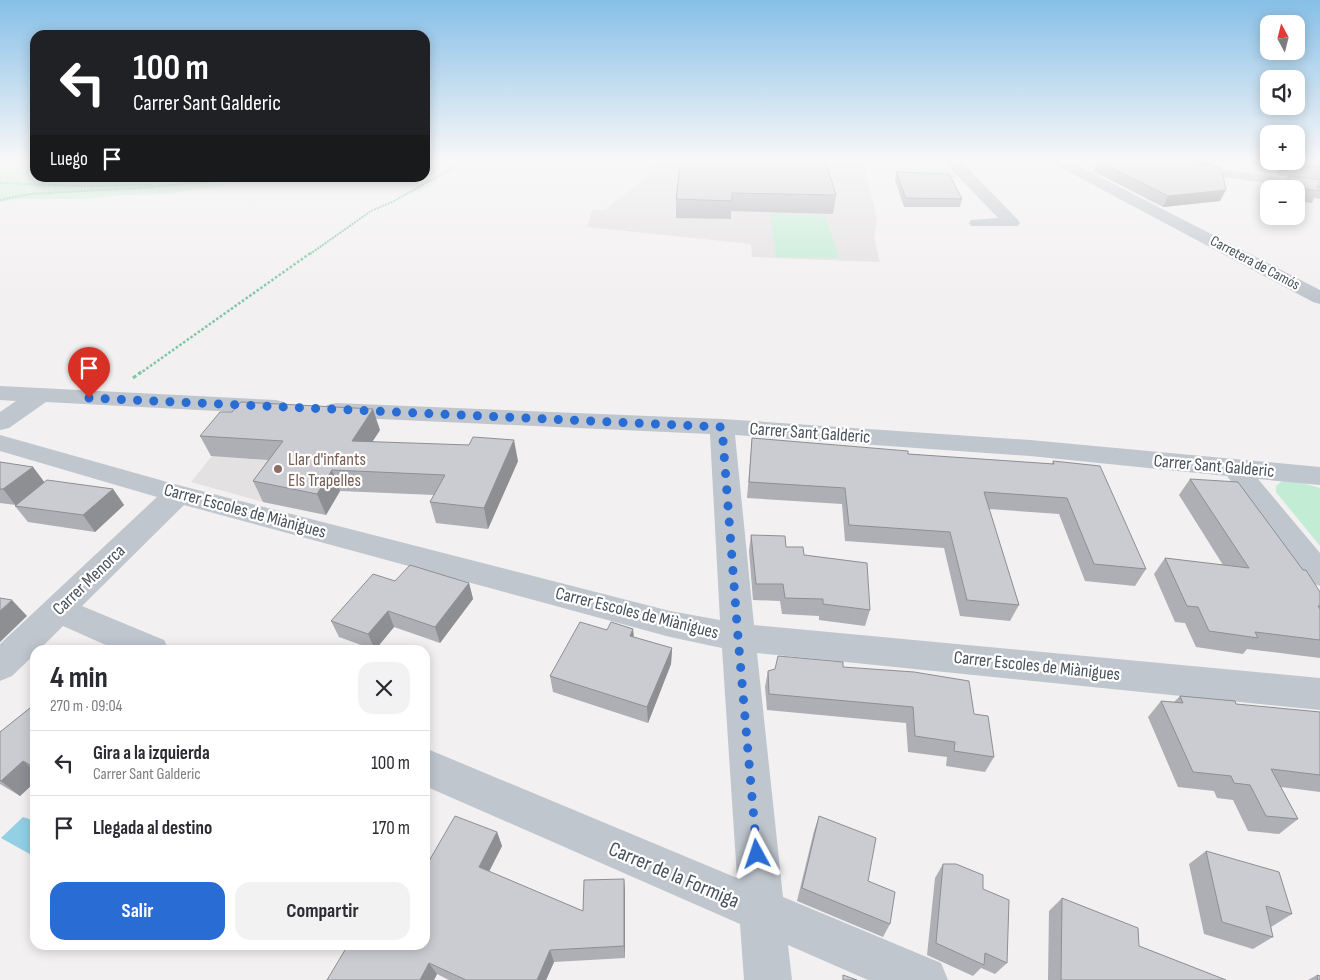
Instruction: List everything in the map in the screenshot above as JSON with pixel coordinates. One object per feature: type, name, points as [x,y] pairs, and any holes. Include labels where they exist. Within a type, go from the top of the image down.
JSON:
[{"type":"street","points":[[977,223],[1012,223],[995,206]]},
{"type":"street","name":"Carretera de Camós","points":[[1144,206],[1320,298]]},
{"type":"street","name":"Carrer Sant Galderic","points":[[0,392],[105,400],[722,427],[1030,448],[1320,476]]},
{"type":"street","points":[[0,424],[41,395]]},
{"type":"street","points":[[722,427],[768,980]]},
{"type":"street","name":"Carrer Escoles de Miànigues","points":[[0,443],[178,494],[670,624],[738,637],[1320,694]]},
{"type":"street","points":[[1235,468],[1320,574]]},
{"type":"street","name":"Carrer Menorca","points":[[0,666],[178,494]]},
{"type":"street","points":[[58,610],[140,645]]},
{"type":"street","name":"Carrer de la Formiga","points":[[430,769],[763,913],[924,980]]},
{"type":"path","points":[[105,400],[363,216],[382,206]]},
{"type":"shaded area","points":[[610,206],[874,206],[877,220],[874,238],[880,262],[752,257],[751,244],[587,227],[592,210],[607,210]]},
{"type":"shaded area","name":"Llar d'infants Els Trapelles","points":[[239,422],[380,430],[325,515],[263,502],[191,482]]},
{"type":"green space","points":[[770,214],[825,216],[839,258],[776,257]]},
{"type":"green space","points":[[1291,480],[1320,488],[1320,546],[1276,492],[1276,486],[1282,481]]},
{"type":"water","points":[[23,817],[30,819],[30,854],[1,838]]},
{"type":"building","points":[[241,402],[373,409],[352,441],[469,445],[473,437],[514,440],[484,508],[430,502],[445,475],[332,470],[317,494],[253,481],[283,441],[200,436],[220,412],[232,412]]},
{"type":"building","points":[[752,438],[908,451],[908,454],[1054,464],[1053,461],[1100,466],[1146,569],[1094,564],[1067,498],[984,492],[1019,605],[967,600],[950,532],[849,525],[845,488],[749,482]]},
{"type":"building","points":[[0,462],[33,467],[3,489],[0,489]]},
{"type":"building","points":[[1190,479],[1238,482],[1303,570],[1306,570],[1320,592],[1320,606],[1318,606],[1320,609],[1320,640],[1255,632],[1258,638],[1209,631],[1198,607],[1187,606],[1165,558],[1249,568]]},
{"type":"building","points":[[47,480],[113,489],[83,515],[15,506]]},
{"type":"building","points":[[751,535],[785,536],[786,547],[803,547],[804,555],[867,563],[870,610],[823,604],[823,599],[785,598],[783,584],[756,584]]},
{"type":"building","points":[[410,565],[469,583],[435,627],[388,611],[368,634],[331,621],[373,574],[395,581]]},
{"type":"building","points":[[0,598],[12,600],[0,611]]},
{"type":"building","points":[[580,622],[607,630],[611,622],[633,629],[630,636],[672,648],[647,707],[550,676]]},
{"type":"building","points":[[778,656],[843,662],[843,667],[914,672],[969,681],[974,714],[988,716],[994,757],[954,751],[955,742],[915,736],[913,707],[769,694],[768,671],[775,669]]},
{"type":"building","points":[[1180,696],[1235,701],[1236,704],[1320,712],[1320,775],[1271,769],[1298,819],[1266,816],[1250,785],[1234,783],[1231,776],[1193,772],[1161,701],[1183,703]]},
{"type":"building","points":[[30,708],[30,765],[23,761],[1,781],[0,780],[0,732]]},
{"type":"building","points":[[455,816],[497,832],[479,867],[583,911],[584,880],[624,879],[624,946],[550,950],[537,980],[466,980],[429,963],[420,980],[327,980],[345,950],[430,950],[430,859]]},
{"type":"building","points":[[819,816],[876,838],[868,881],[895,892],[890,924],[802,888]]},
{"type":"building","points":[[1206,851],[1279,872],[1292,914],[1266,906],[1273,937],[1222,922]]},
{"type":"building","points":[[943,864],[956,864],[983,875],[983,889],[1009,900],[1007,963],[985,953],[984,965],[936,943]]},
{"type":"building","points":[[1062,898],[1138,928],[1139,946],[1226,980],[1061,980]]},
{"type":"building","points":[[843,975],[857,980],[843,980]]},
{"type":"place","name":"Llar d'infants Els Trapelles","points":[[278,469]]},
{"type":"route","points":[[89,398],[722,427],[757,854]]}]
